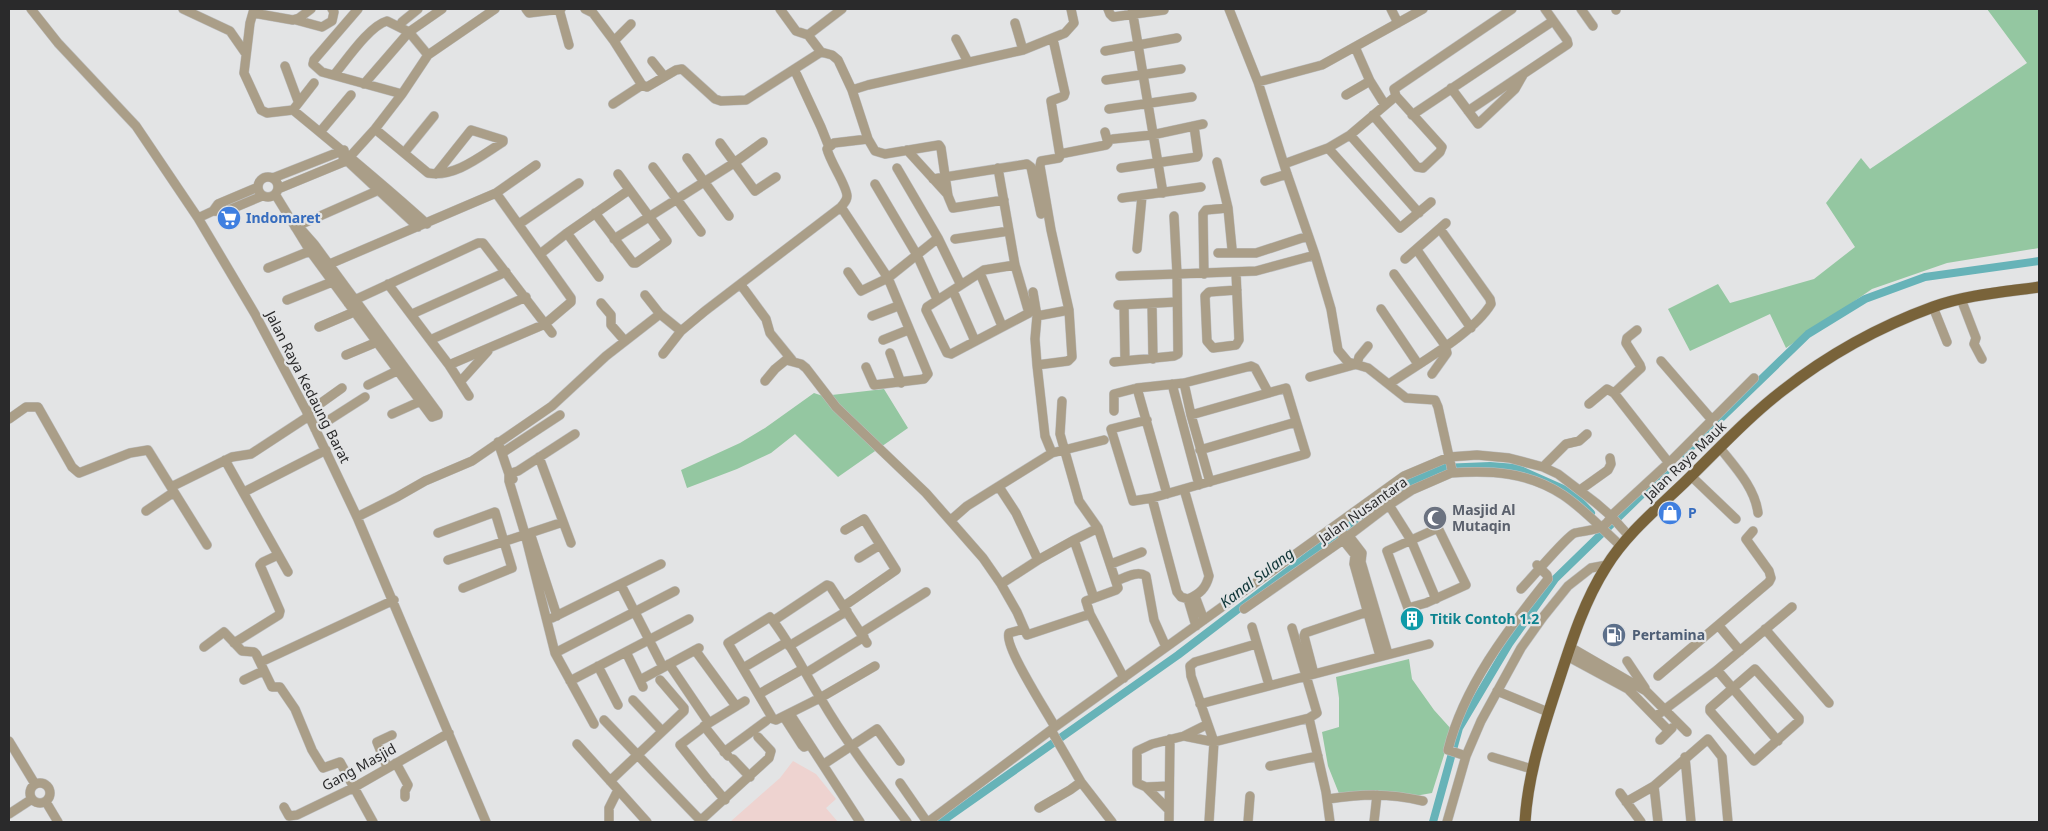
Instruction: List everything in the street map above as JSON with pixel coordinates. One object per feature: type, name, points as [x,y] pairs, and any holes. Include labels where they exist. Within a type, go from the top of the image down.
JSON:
[{"type":"main road","name":"Jalan Raya Mauk","points":[[1525,822],[1532,769],[1568,651],[1591,592],[1618,543],[1691,476],[1754,414],[1825,360],[1864,336],[1933,307],[1961,299],[2039,287]]},
{"type":"street","name":"Jalan Raya Kedaung Barat","points":[[31,9],[58,43],[136,126],[198,218],[255,314],[326,450],[357,517],[394,600],[486,822]]},
{"type":"street","points":[[183,9],[230,31],[245,60]]},
{"type":"street","points":[[296,20],[311,9]]},
{"type":"street","points":[[314,83],[295,105],[267,112],[261,110],[244,73],[254,11],[322,27],[332,21],[334,12],[332,9]]},
{"type":"street","points":[[358,9],[314,60],[313,64],[322,72],[402,94]]},
{"type":"street","points":[[402,22],[418,9]]},
{"type":"street","points":[[364,84],[409,32],[442,9]]},
{"type":"street","points":[[198,218],[213,212],[224,212],[262,196],[269,197],[276,192],[332,167],[343,153],[375,129],[402,94],[428,55],[495,9]]},
{"type":"street","points":[[526,9],[528,13],[560,9],[569,44]]},
{"type":"street","points":[[586,9],[593,13],[614,41],[642,85],[646,87],[664,76],[682,69],[715,99],[721,101],[746,100],[795,71],[821,52]]},
{"type":"street","points":[[780,9],[796,31],[808,35],[821,52],[832,55],[838,60],[852,90],[872,148],[880,153],[939,145],[948,196],[953,208],[1004,200]]},
{"type":"street","points":[[808,35],[842,9]]},
{"type":"street","points":[[852,90],[861,86],[1023,50],[1053,39],[1065,33],[1074,23],[1071,9]]},
{"type":"street","points":[[1108,9],[1113,17],[1133,12],[1164,10]]},
{"type":"street","points":[[1229,9],[1258,82],[1315,255],[1331,309],[1338,350],[1348,362],[1368,368],[1406,398],[1435,400],[1451,471]]},
{"type":"street","points":[[1391,9],[1398,23]]},
{"type":"street","points":[[1258,82],[1322,65],[1423,9]]},
{"type":"street","points":[[1373,115],[1420,169],[1423,168],[1440,152],[1442,147],[1396,96],[1394,92],[1396,86],[1512,9]]},
{"type":"street","points":[[1468,111],[1568,44],[1568,40],[1545,9]]},
{"type":"street","points":[[1581,9],[1592,26]]},
{"type":"street","points":[[1133,12],[1163,193]]},
{"type":"street","points":[[334,75],[382,22],[387,21],[409,32],[428,55]]},
{"type":"street","points":[[1412,115],[1553,21]]},
{"type":"street","points":[[1015,23],[1023,50]]},
{"type":"street","points":[[614,41],[631,24]]},
{"type":"street","points":[[1106,51],[1176,38]]},
{"type":"street","points":[[956,39],[968,62]]},
{"type":"street","points":[[1053,39],[1065,94],[1051,101],[1060,154]]},
{"type":"street","points":[[1355,48],[1370,81],[1385,105]]},
{"type":"street","points":[[652,61],[664,76]]},
{"type":"street","points":[[285,66],[295,105],[320,132],[422,225]]},
{"type":"street","points":[[1106,80],[1181,69]]},
{"type":"street","points":[[663,354],[681,331],[841,207],[846,200],[847,194],[831,162],[821,127],[795,71]]},
{"type":"street","points":[[1451,88],[1475,123],[1480,124],[1516,89],[1525,72]]},
{"type":"street","points":[[1346,95],[1370,81]]},
{"type":"street","points":[[613,104],[642,85]]},
{"type":"street","points":[[320,132],[351,95]]},
{"type":"street","points":[[1284,164],[1328,148],[1350,135],[1396,96]]},
{"type":"street","points":[[1109,110],[1192,97]]},
{"type":"street","points":[[404,153],[434,116]]},
{"type":"street","points":[[1113,139],[1152,135],[1198,125],[1198,156],[1121,168]]},
{"type":"street","points":[[375,129],[428,173],[436,174],[462,167],[503,142],[503,140],[471,130],[436,174]]},
{"type":"street","points":[[1037,365],[1068,361],[1072,357],[1069,310],[1051,230],[1040,164],[1041,161],[1058,158],[1060,154],[1106,145],[1108,143],[1105,132]]},
{"type":"street","points":[[1350,135],[1419,213]]},
{"type":"street","points":[[828,148],[834,143],[868,139]]},
{"type":"street","points":[[614,239],[734,163],[763,142]]},
{"type":"street","points":[[720,143],[758,195],[776,177]]},
{"type":"street","points":[[1328,148],[1398,227],[1403,227],[1431,202]]},
{"type":"street","points":[[908,150],[948,196]]},
{"type":"street","points":[[213,212],[218,204],[258,187],[263,178],[273,178],[343,153]]},
{"type":"street","points":[[343,153],[379,190],[422,225]]},
{"type":"street","points":[[327,158],[332,167]]},
{"type":"street","points":[[687,158],[729,216]]},
{"type":"street","points":[[1217,162],[1228,208],[1232,250]]},
{"type":"street","points":[[326,266],[496,193],[536,164]]},
{"type":"street","points":[[933,179],[1027,164],[1030,165],[1041,214]]},
{"type":"street","points":[[653,167],[701,232]]},
{"type":"street","points":[[897,168],[938,238],[959,282]]},
{"type":"street","points":[[998,168],[1015,265],[1029,313],[951,354],[947,353],[926,310],[928,306],[984,270],[1015,265]]},
{"type":"street","points":[[595,213],[634,263],[667,241],[618,174]]},
{"type":"street","points":[[1265,181],[1287,174]]},
{"type":"street","points":[[273,178],[278,185],[276,192],[310,251],[326,266],[332,282],[351,301],[354,312],[401,369],[433,418],[438,415],[401,369],[326,266],[296,226]]},
{"type":"street","points":[[519,224],[579,183]]},
{"type":"street","points":[[875,184],[917,255],[936,297]]},
{"type":"street","points":[[258,187],[262,196]]},
{"type":"street","points":[[1122,198],[1201,187]]},
{"type":"street","points":[[296,226],[379,190]]},
{"type":"street","points":[[540,254],[629,190]]},
{"type":"street","points":[[449,365],[545,324],[571,300],[496,193]]},
{"type":"street","points":[[1137,249],[1142,196]]},
{"type":"street","points":[[841,207],[888,278],[898,306],[928,374],[924,379],[874,385],[866,368]]},
{"type":"street","points":[[1204,274],[1203,214],[1206,210],[1228,208]]},
{"type":"street","points":[[1114,362],[1178,354],[1174,216]]},
{"type":"street","points":[[1389,384],[1471,328],[1491,304],[1490,298],[1443,226],[1405,259]]},
{"type":"street","points":[[955,239],[1009,231]]},
{"type":"street","points":[[567,233],[599,277]]},
{"type":"street","points":[[1218,253],[1256,253],[1308,236]]},
{"type":"street","points":[[848,272],[860,291],[888,278],[938,238]]},
{"type":"street","points":[[351,301],[478,243],[483,243],[552,333]]},
{"type":"street","points":[[1416,250],[1471,328]]},
{"type":"street","points":[[268,268],[310,251]]},
{"type":"street","points":[[1120,276],[1256,271],[1315,255]]},
{"type":"street","points":[[412,314],[506,272]]},
{"type":"street","points":[[980,273],[1002,326]]},
{"type":"street","points":[[1236,273],[1237,290],[1238,343],[1236,345],[1213,348],[1207,341],[1205,296],[1209,292],[1237,290]]},
{"type":"street","points":[[1394,274],[1445,345],[1447,353],[1432,374]]},
{"type":"street","points":[[287,300],[332,282]]},
{"type":"street","points":[[388,284],[449,365],[469,396]]},
{"type":"street","points":[[741,285],[766,319],[770,333],[792,360],[806,368],[836,407],[926,493],[951,520],[1001,584],[1028,635],[1090,614]]},
{"type":"street","points":[[953,291],[975,341]]},
{"type":"street","points":[[1033,292],[1037,316],[1035,339],[1037,365],[1045,436],[1052,453]]},
{"type":"street","points":[[645,296],[660,314],[681,331]]},
{"type":"street","points":[[430,340],[526,298]]},
{"type":"street","points":[[1961,299],[1976,338],[1974,344],[1982,359]]},
{"type":"street","points":[[602,302],[611,315],[611,325],[625,341]]},
{"type":"street","points":[[1125,361],[1121,305],[1177,302]]},
{"type":"street","points":[[1152,304],[1153,358]]},
{"type":"street","points":[[872,316],[898,306]]},
{"type":"street","points":[[1933,307],[1947,342]]},
{"type":"street","points":[[1037,316],[1069,310]]},
{"type":"street","points":[[1381,310],[1418,364]]},
{"type":"street","points":[[319,327],[354,312]]},
{"type":"street","points":[[357,517],[425,481],[472,461],[552,406],[625,341],[660,314]]},
{"type":"street","points":[[884,340],[908,330]]},
{"type":"street","points":[[1614,393],[1641,368],[1626,343],[1627,338],[1637,330]]},
{"type":"street","points":[[346,355],[377,342]]},
{"type":"street","points":[[1357,364],[1359,357],[1368,346]]},
{"type":"street","points":[[460,382],[490,349]]},
{"type":"street","points":[[890,353],[901,383]]},
{"type":"street","points":[[765,381],[783,362],[792,360]]},
{"type":"street","points":[[1661,361],[1712,420]]},
{"type":"street","points":[[1310,377],[1357,364]]},
{"type":"street","points":[[1114,410],[1114,394],[1137,388],[1184,383],[1252,366],[1268,392]]},
{"type":"street","points":[[368,385],[401,369]]},
{"type":"street","points":[[1521,589],[1539,567],[1573,534],[1607,523],[1754,378]]},
{"type":"street","points":[[1184,383],[1200,450],[1210,482]]},
{"type":"street","points":[[1172,384],[1199,485]]},
{"type":"street","points":[[146,511],[173,490],[225,460],[251,454],[308,415],[342,388]]},
{"type":"street","points":[[1137,388],[1167,494]]},
{"type":"street","points":[[1147,420],[1111,429],[1130,498],[1137,502],[1306,454],[1286,388],[1191,415]]},
{"type":"street","points":[[1589,404],[1607,389],[1614,393],[1669,463]]},
{"type":"street","points":[[315,429],[365,397]]},
{"type":"street","points":[[392,414],[421,401]]},
{"type":"street","points":[[1062,401],[1060,434],[1079,501],[1098,528],[1116,581],[1117,590],[1086,600],[1090,614],[1124,678]]},
{"type":"street","points":[[9,419],[26,407],[38,407],[72,467],[79,473],[130,453],[148,450],[207,546]]},
{"type":"street","points":[[502,453],[560,415]]},
{"type":"street","points":[[1200,450],[1296,422]]},
{"type":"street","points":[[509,474],[518,471],[575,434]]},
{"type":"street","points":[[1543,467],[1566,444],[1579,441],[1587,434]]},
{"type":"street","points":[[951,520],[967,506],[1052,453],[1104,440]]},
{"type":"street","points":[[498,442],[509,474],[509,481],[557,616]]},
{"type":"street","points":[[1720,448],[1744,478],[1757,505],[1758,513]]},
{"type":"street","points":[[244,492],[326,450]]},
{"type":"street","points":[[900,783],[928,822],[1204,620],[1342,533],[1404,476],[1449,458],[1477,455],[1509,458],[1543,467],[1558,474],[1580,490],[1607,523],[1618,543]]},
{"type":"street","points":[[539,457],[571,543]]},
{"type":"street","points":[[1580,490],[1608,470],[1611,464],[1610,458]]},
{"type":"street","points":[[225,460],[288,572]]},
{"type":"street","name":"Jalan Nusantara","points":[[1244,609],[1342,533],[1412,490],[1451,471],[1482,470],[1512,473],[1539,481],[1607,523]]},
{"type":"street","points":[[1691,476],[1736,519]]},
{"type":"street","points":[[999,487],[1016,513],[1038,560]]},
{"type":"street","points":[[1152,498],[1177,592],[1180,597],[1192,598],[1202,592],[1209,576],[1184,489]]},
{"type":"street","points":[[1389,505],[1411,540],[1436,599]]},
{"type":"street","points":[[438,532],[495,512],[512,568],[463,588]]},
{"type":"street","points":[[743,668],[788,644],[846,608],[896,572],[863,519],[845,530]]},
{"type":"street","points":[[448,560],[564,522]]},
{"type":"street","points":[[1607,523],[1627,534]]},
{"type":"street","points":[[1001,584],[1038,560],[1098,528]]},
{"type":"street","points":[[1437,528],[1440,529],[1466,584],[1464,587],[1436,599],[1410,608],[1407,606],[1387,552],[1437,528]]},
{"type":"street","points":[[1658,676],[1719,626],[1771,578],[1769,571],[1746,539],[1753,531]]},
{"type":"street","points":[[1342,533],[1355,556],[1384,655]]},
{"type":"street","points":[[528,534],[555,653],[594,724]]},
{"type":"street","points":[[1074,540],[1094,598]]},
{"type":"street","points":[[859,558],[880,545]]},
{"type":"street","points":[[1111,564],[1142,552]]},
{"type":"street","points":[[234,643],[279,615],[280,612],[260,565],[278,555]]},
{"type":"street","points":[[1357,563],[1367,612],[1384,655]]},
{"type":"street","points":[[547,620],[662,564]]},
{"type":"street","points":[[1447,822],[1463,756],[1521,648],[1542,617],[1568,586],[1591,568],[1607,565]]},
{"type":"street","points":[[1463,756],[1449,751],[1454,728],[1485,667],[1521,613],[1548,579],[1547,575],[1539,567]]},
{"type":"street","points":[[1116,581],[1136,574],[1146,576],[1154,620],[1166,647]]},
{"type":"street","points":[[621,585],[649,640],[666,666],[728,756],[750,777]]},
{"type":"street","points":[[773,621],[827,585],[833,587],[864,638]]},
{"type":"street","points":[[555,653],[675,591]]},
{"type":"street","points":[[759,694],[864,638],[926,592]]},
{"type":"street","points":[[1192,598],[1204,620]]},
{"type":"street","points":[[1192,598],[1196,626]]},
{"type":"street","points":[[244,680],[262,666],[394,600]]},
{"type":"street","points":[[1656,716],[1717,670],[1792,607]]},
{"type":"street","points":[[1184,736],[1214,742],[1309,718],[1317,713],[1305,633],[1367,612]]},
{"type":"street","points":[[875,666],[820,698],[776,720],[773,719],[728,642],[768,617],[773,621],[820,698],[851,746],[907,822]]},
{"type":"street","points":[[570,681],[689,619]]},
{"type":"street","points":[[1719,626],[1740,650]]},
{"type":"street","points":[[1252,627],[1268,685]]},
{"type":"street","points":[[1292,628],[1310,675]]},
{"type":"street","points":[[1024,629],[1009,633],[1008,640],[1024,675],[1081,782],[1112,822]]},
{"type":"street","points":[[1765,629],[1830,703]]},
{"type":"street","points":[[204,647],[224,632],[242,650],[254,652],[272,687],[280,687],[295,708],[312,750],[323,768],[340,762],[373,822]]},
{"type":"street","points":[[1209,822],[1214,742],[1206,725],[1191,676],[1190,666],[1192,663],[1256,644]]},
{"type":"street","points":[[1200,704],[1429,644]]},
{"type":"street","points":[[626,652],[642,684],[666,666],[698,649],[736,706]]},
{"type":"street","points":[[1568,651],[1630,686],[1646,691]]},
{"type":"street","points":[[1627,661],[1646,691],[1687,732]]},
{"type":"street","points":[[598,666],[618,705]]},
{"type":"street","points":[[1717,670],[1778,741]]},
{"type":"street","points":[[1753,670],[1758,671],[1799,718],[1798,724],[1756,760],[1751,760],[1710,711],[1712,706],[1732,688],[1753,670]]},
{"type":"street","points":[[610,781],[684,709],[660,680]]},
{"type":"street","points":[[1630,686],[1669,731]]},
{"type":"street","points":[[1497,691],[1548,712]]},
{"type":"street","points":[[633,700],[662,731]]},
{"type":"street","points":[[726,800],[680,745],[745,701]]},
{"type":"street","points":[[787,715],[802,745],[804,747],[810,745],[860,822]]},
{"type":"street","points":[[1309,718],[1328,799],[1330,822]]},
{"type":"street","points":[[604,720],[700,822],[726,800],[769,758],[771,751],[758,737]]},
{"type":"street","points":[[728,756],[766,722]]},
{"type":"street","points":[[1660,740],[1678,722]]},
{"type":"street","points":[[1169,786],[1146,787],[1137,784],[1137,752],[1152,744],[1184,736],[1206,725]]},
{"type":"street","points":[[824,764],[877,729],[900,761]]},
{"type":"street","name":"Gang Masjid","points":[[284,807],[287,814],[291,816],[353,788],[449,733]]},
{"type":"street","points":[[392,735],[377,742],[408,785],[405,797]]},
{"type":"street","points":[[1169,822],[1170,739]]},
{"type":"street","points":[[1626,802],[1654,786],[1685,757],[1708,739],[1720,752],[1723,761],[1728,822]]},
{"type":"street","points":[[9,741],[35,784]]},
{"type":"street","points":[[577,744],[647,822]]},
{"type":"street","points":[[1152,744],[1157,748],[1171,748]]},
{"type":"street","points":[[1270,766],[1318,756]]},
{"type":"street","points":[[1492,757],[1532,769]]},
{"type":"street","points":[[1685,757],[1691,822]]},
{"type":"street","points":[[1039,808],[1081,782]]},
{"type":"street","points":[[43,783],[50,789],[50,797],[46,802],[40,803],[32,800],[30,791],[35,784],[43,783]]},
{"type":"street","points":[[1654,786],[1658,822]]},
{"type":"street","points":[[1146,787],[1168,810]]},
{"type":"street","points":[[609,822],[609,808],[618,790]]},
{"type":"street","points":[[1620,793],[1641,822]]},
{"type":"street","points":[[1374,822],[1377,795]]},
{"type":"street","points":[[1328,799],[1396,795],[1423,801]]},
{"type":"street","points":[[1248,822],[1250,796]]},
{"type":"street","points":[[9,814],[32,800]]},
{"type":"street","points":[[46,802],[58,822]]},
{"type":"shaded area","points":[[793,761],[816,774],[836,799],[826,808],[838,822],[730,822],[780,778]]},
{"type":"green space","points":[[1987,9],[2039,9],[2039,248],[1947,263],[1872,289],[1786,348],[1770,314],[1690,351],[1668,309],[1718,284],[1730,303],[1814,279],[1855,247],[1826,203],[1861,158],[1870,169],[2027,63]]},
{"type":"green space","points":[[884,389],[908,428],[838,477],[795,434],[771,453],[737,469],[687,488],[681,470],[740,443],[765,428],[814,393],[823,396]]},
{"type":"green space","points":[[1409,659],[1412,679],[1434,710],[1452,730],[1432,793],[1409,797],[1340,796],[1328,766],[1322,732],[1339,727],[1339,698],[1336,677]]},
{"type":"waterway","points":[[1684,454],[1808,334],[1865,299],[1925,277],[2039,261]]},
{"type":"waterway","name":"Kanal Sulang","points":[[941,822],[1178,655],[1372,507],[1411,482],[1441,468],[1490,466],[1516,468],[1572,493],[1591,513]]},
{"type":"waterway","points":[[1433,822],[1459,728],[1509,644],[1555,579],[1667,470]]},
{"type":"place","name":"Indomaret","points":[[229,218]]},
{"type":"place","name":"P","points":[[1670,513]]},
{"type":"place","name":"Masjid Al Mutaqin","points":[[1435,518]]},
{"type":"place","name":"Titik Contoh 1.2","points":[[1412,619]]},
{"type":"place","name":"Pertamina","points":[[1614,635]]}]
